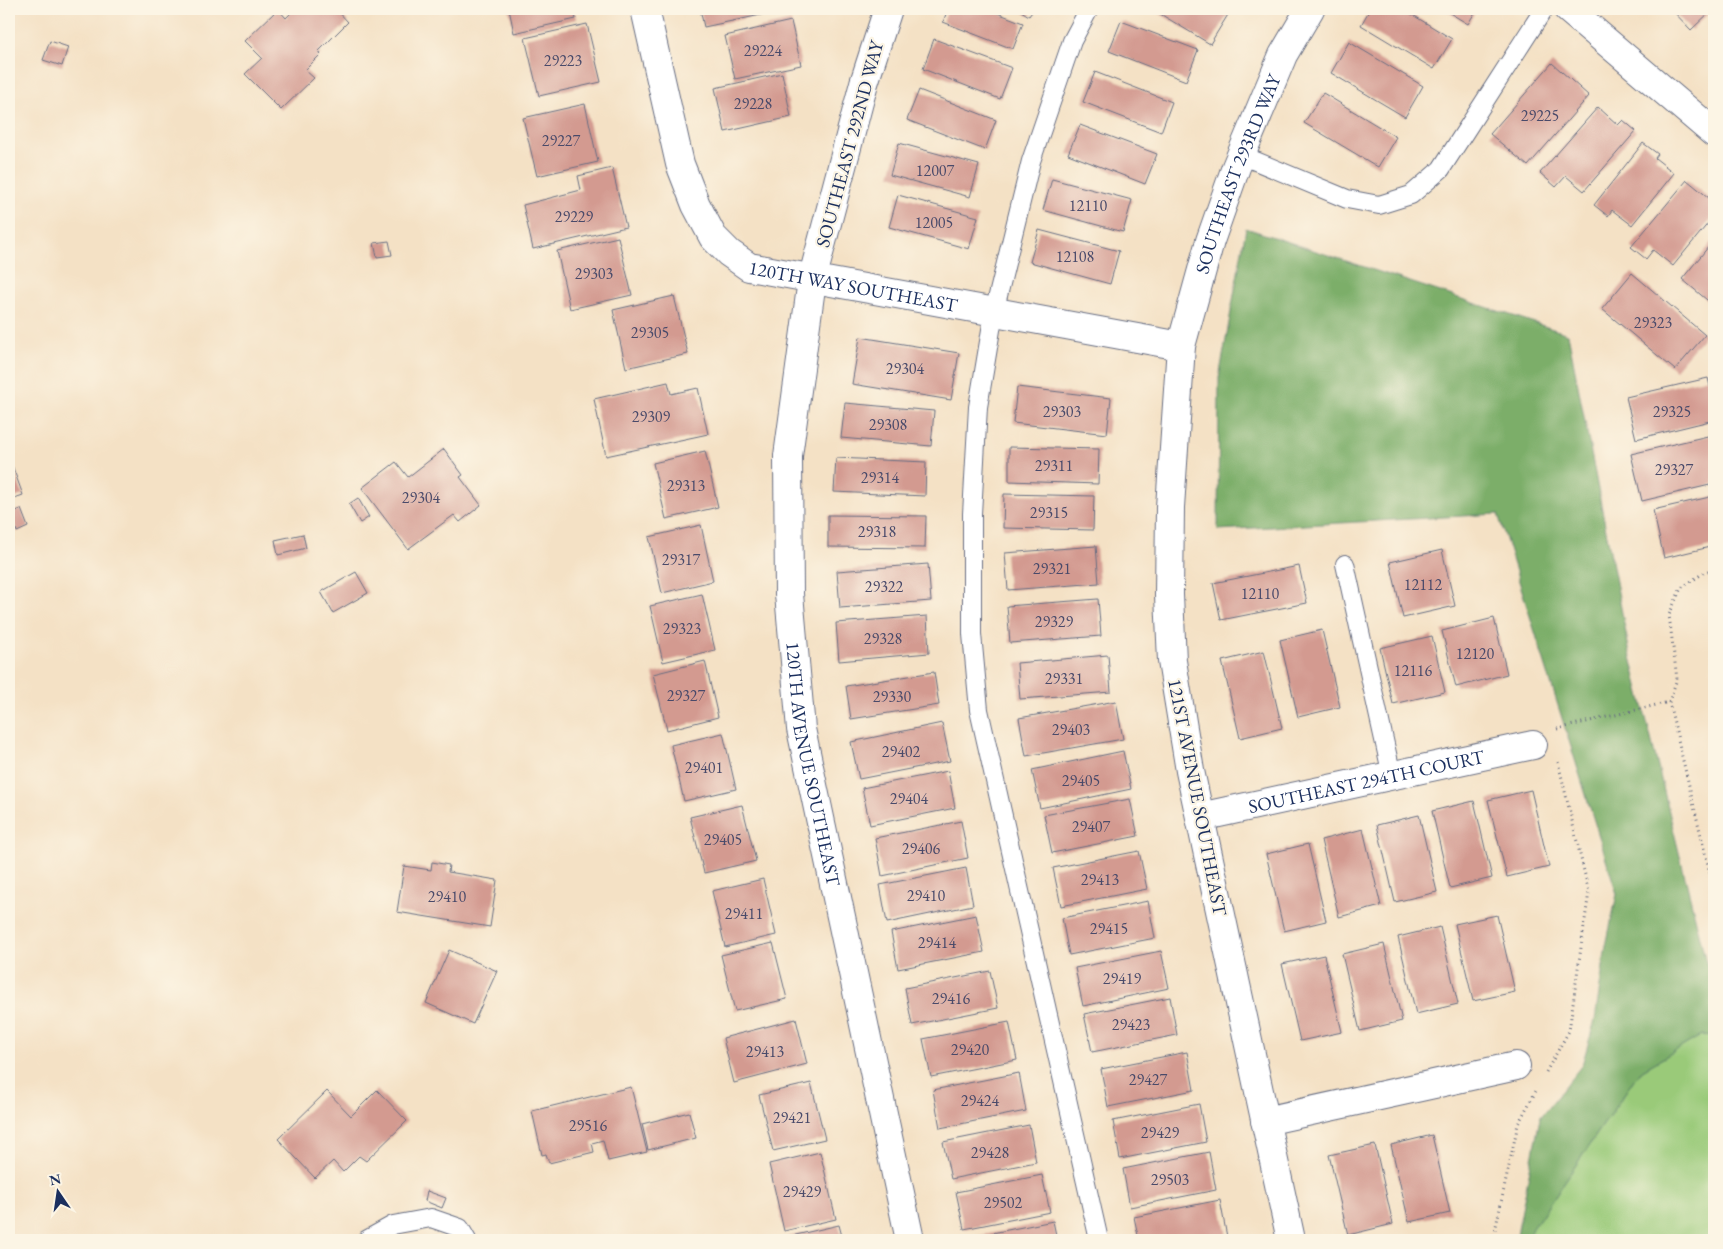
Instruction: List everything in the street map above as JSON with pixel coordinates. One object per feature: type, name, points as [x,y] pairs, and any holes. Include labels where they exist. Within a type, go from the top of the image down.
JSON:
[{"type":"street","name":"120TH WAY SOUTHEAST","points":[[645,9],[680,164],[696,205],[713,237],[729,253],[749,267],[1181,346]]},
{"type":"street","name":"SOUTHEAST 292ND WAY","points":[[812,280],[864,83],[888,9]]},
{"type":"street","name":"SOUTHEAST 293RD WAY","points":[[1181,346],[1210,241],[1241,155],[1283,55],[1310,9]]},
{"type":"street","points":[[1568,9],[1709,120]]},
{"type":"street","name":"120TH AVENUE SOUTHEAST","points":[[812,280],[788,456],[789,594],[801,729],[910,1240]]},
{"type":"street","name":"121ST AVENUE SOUTHEAST","points":[[1181,346],[1170,507],[1169,594],[1172,662],[1190,771],[1291,1240]]},
{"type":"street","name":"SOUTHEAST 294TH COURT","points":[[1200,817],[1392,776],[1542,738]]},
{"type":"street","points":[[1265,1121],[1516,1066]]},
{"type":"lane","points":[[1089,9],[1072,41],[1031,161],[994,312],[978,407],[972,514],[972,634],[980,710],[1099,1240]]},
{"type":"lane","points":[[1241,155],[1347,199],[1379,205],[1411,195],[1441,169],[1544,9]]},
{"type":"lane","points":[[1345,564],[1392,776]]},
{"type":"lane","points":[[366,1240],[393,1225],[431,1218],[460,1228],[467,1240]]},
{"type":"path","points":[[1714,569],[1705,572],[1681,588],[1669,616],[1677,679],[1669,702],[1714,890]]},
{"type":"path","points":[[1542,738],[1669,702]]},
{"type":"path","points":[[1546,1073],[1569,1031],[1589,892],[1557,760]]},
{"type":"path","points":[[1493,1240],[1518,1124],[1541,1082]]},
{"type":"green space","points":[[1246,228],[1568,334],[1629,649],[1706,962],[1714,980],[1714,1036],[1702,1035],[1639,1072],[1525,1240],[1516,1240],[1540,1118],[1582,1065],[1595,1020],[1606,946],[1617,894],[1498,514],[1218,530],[1219,378]]},
{"type":"green space","points":[[1702,1035],[1714,1036],[1714,1240],[1525,1240],[1639,1072]]},
{"type":"building","points":[[278,9],[286,18],[295,9],[336,9],[348,22],[318,52],[321,54],[305,70],[314,78],[281,110],[245,74],[262,58],[245,41]]},
{"type":"building","points":[[509,9],[574,9],[576,19],[514,33]]},
{"type":"building","points":[[700,9],[769,9],[770,13],[704,27]]},
{"type":"building","points":[[948,9],[987,9],[1023,23],[1013,49],[943,22]]},
{"type":"building","points":[[1018,9],[1034,9],[1029,16]]},
{"type":"building","points":[[1152,9],[1221,9],[1229,13],[1210,44]]},
{"type":"building","points":[[1370,9],[1403,9],[1452,39],[1434,69],[1361,25]]},
{"type":"building","points":[[1443,9],[1477,9],[1468,24]]},
{"type":"building","points":[[1671,9],[1713,9],[1691,30]]},
{"type":"building","points":[[791,21],[801,65],[735,79],[725,36]]},
{"type":"building","points":[[1121,21],[1198,50],[1186,81],[1109,51]]},
{"type":"building","points":[[587,24],[601,82],[539,96],[525,38]]},
{"type":"building","points":[[934,39],[1012,68],[1000,99],[923,69]]},
{"type":"building","points":[[50,41],[68,47],[62,66],[43,60]]},
{"type":"building","points":[[1349,42],[1423,86],[1405,117],[1331,73]]},
{"type":"building","points":[[1552,63],[1589,96],[1528,166],[1490,134]]},
{"type":"building","points":[[1095,72],[1172,102],[1161,132],[1083,102]]},
{"type":"building","points":[[782,73],[791,117],[725,132],[715,88]]},
{"type":"building","points":[[919,90],[996,120],[985,150],[907,120]]},
{"type":"building","points":[[1323,93],[1396,137],[1378,167],[1304,123]]},
{"type":"building","points":[[585,104],[598,162],[537,176],[523,118]]},
{"type":"building","points":[[1598,107],[1618,125],[1623,120],[1636,131],[1584,191],[1566,176],[1556,187],[1540,173]]},
{"type":"building","points":[[1080,125],[1157,154],[1145,184],[1068,154]]},
{"type":"building","points":[[899,143],[979,165],[970,197],[890,175]]},
{"type":"building","points":[[1643,143],[1658,154],[1655,158],[1674,173],[1632,225],[1612,210],[1608,216],[1594,205]]},
{"type":"building","points":[[612,168],[626,227],[533,249],[523,205],[581,190],[578,176]]},
{"type":"building","points":[[1052,179],[1132,200],[1123,232],[1043,210]]},
{"type":"building","points":[[1687,180],[1714,202],[1714,216],[1673,266],[1653,250],[1646,259],[1631,247]]},
{"type":"building","points":[[898,195],[978,217],[969,249],[889,227]]},
{"type":"building","points":[[1039,230],[1119,251],[1110,284],[1030,262]]},
{"type":"building","points":[[618,237],[632,295],[570,309],[557,251]]},
{"type":"building","points":[[1714,240],[1714,304],[1713,305],[1682,279]]},
{"type":"building","points":[[389,241],[392,255],[377,257],[374,243]]},
{"type":"building","points":[[1632,273],[1705,335],[1675,370],[1602,309]]},
{"type":"building","points":[[674,296],[688,354],[626,368],[613,310]]},
{"type":"building","points":[[860,337],[959,353],[951,400],[852,384]]},
{"type":"building","points":[[1708,378],[1714,403],[1714,420],[1636,439],[1626,397]]},
{"type":"building","points":[[668,382],[671,394],[698,388],[708,434],[606,456],[594,399]]},
{"type":"building","points":[[1017,387],[1111,398],[1107,434],[1013,423]]},
{"type":"building","points":[[845,403],[934,411],[931,446],[841,438]]},
{"type":"building","points":[[1712,435],[1714,443],[1714,484],[1642,501],[1631,454]]},
{"type":"building","points":[[1009,447],[1099,449],[1098,484],[1009,481]]},
{"type":"building","points":[[444,449],[463,475],[460,477],[481,505],[460,522],[454,515],[408,549],[362,488],[396,462],[408,477]]},
{"type":"building","points":[[705,451],[718,507],[666,519],[653,463]]},
{"type":"building","points":[[9,457],[23,495],[9,500]]},
{"type":"building","points":[[836,458],[926,462],[925,496],[834,492]]},
{"type":"building","points":[[1004,494],[1094,496],[1093,530],[1003,528]]},
{"type":"building","points":[[1714,496],[1714,546],[1664,558],[1653,510]]},
{"type":"building","points":[[358,498],[369,517],[360,523],[349,504]]},
{"type":"building","points":[[21,509],[28,527],[17,532],[11,513]]},
{"type":"building","points":[[828,515],[926,516],[925,548],[828,547]]},
{"type":"building","points":[[701,525],[713,581],[662,593],[649,537]]},
{"type":"building","points":[[303,534],[306,548],[278,555],[275,540]]},
{"type":"building","points":[[1096,546],[1099,583],[1008,590],[1005,553]]},
{"type":"building","points":[[1442,550],[1455,606],[1403,618],[1390,562]]},
{"type":"building","points":[[928,564],[931,601],[840,608],[837,571]]},
{"type":"building","points":[[1299,566],[1307,603],[1221,620],[1213,583]]},
{"type":"building","points":[[356,572],[368,593],[333,613],[321,592]]},
{"type":"building","points":[[702,594],[715,650],[663,662],[650,606]]},
{"type":"building","points":[[1098,599],[1101,636],[1010,643],[1007,606]]},
{"type":"building","points":[[927,616],[929,653],[839,661],[836,623]]},
{"type":"building","points":[[1494,618],[1507,674],[1456,687],[1442,631]]},
{"type":"building","points":[[1322,630],[1340,707],[1298,717],[1280,640]]},
{"type":"building","points":[[1432,636],[1445,692],[1393,704],[1380,648]]},
{"type":"building","points":[[1264,651],[1282,728],[1240,738],[1222,661]]},
{"type":"building","points":[[1108,655],[1111,692],[1020,699],[1017,663]]},
{"type":"building","points":[[705,661],[718,717],[667,730],[653,674]]},
{"type":"building","points":[[934,672],[939,705],[851,719],[846,686]]},
{"type":"building","points":[[1116,701],[1123,739],[1026,756],[1019,718]]},
{"type":"building","points":[[942,723],[950,761],[859,779],[851,742]]},
{"type":"building","points":[[723,733],[736,789],[684,801],[671,745]]},
{"type":"building","points":[[1123,751],[1131,789],[1040,808],[1032,770]]},
{"type":"building","points":[[948,771],[955,808],[870,825],[862,788]]},
{"type":"building","points":[[1531,790],[1549,867],[1507,877],[1488,800]]},
{"type":"building","points":[[1130,799],[1138,836],[1052,853],[1044,815]]},
{"type":"building","points":[[1474,801],[1492,878],[1450,888],[1432,811]]},
{"type":"building","points":[[742,805],[756,861],[704,873],[690,817]]},
{"type":"building","points":[[1419,815],[1437,892],[1395,902],[1377,825]]},
{"type":"building","points":[[961,821],[968,858],[882,876],[875,838]]},
{"type":"building","points":[[1363,829],[1381,906],[1339,917],[1321,840]]},
{"type":"building","points":[[1308,844],[1326,921],[1284,931],[1266,854]]},
{"type":"building","points":[[1139,851],[1147,889],[1061,906],[1053,868]]},
{"type":"building","points":[[432,862],[449,865],[448,872],[497,880],[490,927],[397,912],[404,866],[431,870]]},
{"type":"building","points":[[966,868],[973,905],[887,923],[880,885]]},
{"type":"building","points":[[763,879],[776,935],[725,947],[712,891]]},
{"type":"building","points":[[1148,901],[1155,938],[1069,955],[1062,918]]},
{"type":"building","points":[[976,915],[984,952],[898,969],[891,932]]},
{"type":"building","points":[[1497,915],[1515,992],[1473,1001],[1455,924]]},
{"type":"building","points":[[1440,927],[1458,1004],[1416,1014],[1398,937]]},
{"type":"building","points":[[773,943],[787,999],[735,1011],[721,955]]},
{"type":"building","points":[[1384,944],[1402,1021],[1360,1031],[1342,954]]},
{"type":"building","points":[[449,950],[497,971],[473,1024],[426,1003]]},
{"type":"building","points":[[1161,951],[1169,988],[1083,1006],[1075,968]]},
{"type":"building","points":[[1324,955],[1342,1032],[1300,1041],[1282,964]]},
{"type":"building","points":[[990,971],[998,1008],[912,1025],[905,988]]},
{"type":"building","points":[[1170,997],[1177,1035],[1092,1052],[1084,1014]]},
{"type":"building","points":[[796,1019],[807,1064],[734,1083],[723,1038]]},
{"type":"building","points":[[1009,1022],[1017,1060],[931,1077],[923,1039]]},
{"type":"building","points":[[1187,1052],[1194,1090],[1108,1107],[1101,1069]]},
{"type":"building","points":[[1019,1073],[1026,1111],[940,1128],[933,1090]]},
{"type":"building","points":[[811,1083],[825,1139],[773,1151],[759,1095]]},
{"type":"building","points":[[631,1087],[647,1152],[608,1161],[603,1140],[592,1143],[594,1152],[549,1163],[546,1154],[542,1155],[532,1111]]},
{"type":"building","points":[[377,1090],[407,1121],[366,1161],[359,1156],[343,1172],[333,1161],[315,1178],[278,1139],[327,1091],[351,1116]]},
{"type":"building","points":[[1199,1104],[1206,1142],[1120,1159],[1113,1121]]},
{"type":"building","points":[[689,1112],[696,1138],[648,1150],[642,1124]]},
{"type":"building","points":[[1029,1125],[1036,1162],[951,1179],[943,1142]]},
{"type":"building","points":[[1432,1135],[1450,1213],[1409,1222],[1391,1145]]},
{"type":"building","points":[[1375,1145],[1393,1224],[1348,1235],[1329,1155]]},
{"type":"building","points":[[820,1152],[836,1219],[784,1231],[769,1164]]},
{"type":"building","points":[[1209,1152],[1216,1190],[1130,1207],[1123,1169]]},
{"type":"building","points":[[1042,1175],[1050,1212],[964,1229],[956,1192]]},
{"type":"building","points":[[427,1191],[446,1198],[442,1208],[425,1201]]},
{"type":"building","points":[[1220,1200],[1227,1237],[1212,1240],[1139,1240],[1134,1217]]},
{"type":"building","points":[[1053,1221],[1057,1240],[968,1240],[967,1238]]},
{"type":"building","points":[[839,1225],[843,1240],[788,1240],[787,1237]]}]
